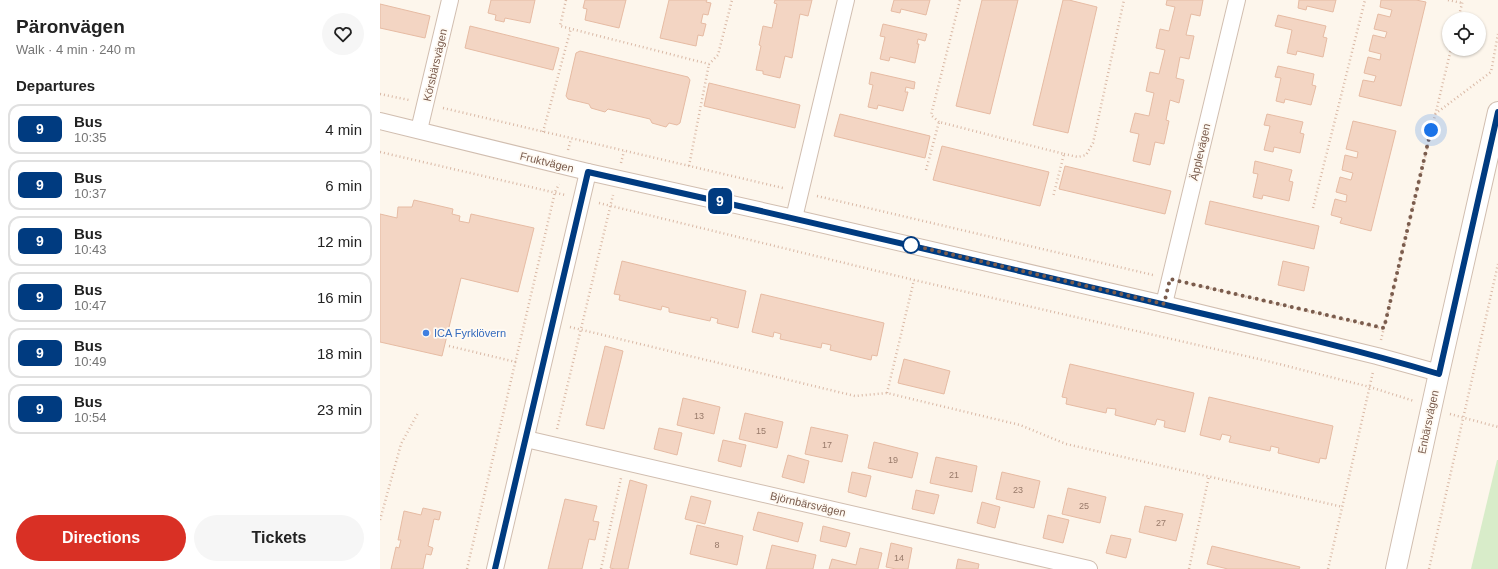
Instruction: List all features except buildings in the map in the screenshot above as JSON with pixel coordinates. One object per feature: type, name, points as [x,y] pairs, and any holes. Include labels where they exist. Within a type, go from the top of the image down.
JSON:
[{"type":"street","name":"Körsbärsvägen","points":[[419,130],[450,0]]},
{"type":"street","points":[[794,218],[846,0]]},
{"type":"street","name":"Äpplevägen","points":[[1164,304],[1237,0]]},
{"type":"street","name":"Enbärsvägen","points":[[1396,569],[1498,112]]},
{"type":"street","name":"Fruktvägen","points":[[380,121],[588,172],[1164,304],[1377,356],[1439,374]]},
{"type":"street","points":[[495,569],[588,172]]},
{"type":"street","name":"Björnbärsvägen","points":[[526,439],[1089,569]]},
{"type":"path","points":[[566,0],[560,26],[709,64]]},
{"type":"path","points":[[689,166],[709,64],[718,55],[732,0]]},
{"type":"path","points":[[960,0],[932,115],[939,122],[1078,157],[1086,155],[1093,143],[1124,0]]},
{"type":"path","points":[[1313,208],[1364,0]]},
{"type":"path","points":[[1448,0],[1462,2],[1460,12]]},
{"type":"path","points":[[543,132],[571,28]]},
{"type":"path","points":[[1435,115],[1491,72],[1498,34]]},
{"type":"path","points":[[1328,569],[1377,356],[1449,56]]},
{"type":"path","points":[[380,94],[1384,328]]},
{"type":"path","points":[[926,170],[939,122]]},
{"type":"path","points":[[467,569],[556,192],[571,139]]},
{"type":"path","points":[[554,445],[624,151]]},
{"type":"path","points":[[380,152],[556,192],[914,280],[1263,360],[1370,387],[1432,408],[1498,427]]},
{"type":"path","points":[[1053,197],[1064,154]]},
{"type":"path","points":[[1428,569],[1498,264]]},
{"type":"path","points":[[887,393],[914,280]]},
{"type":"path","points":[[553,323],[855,396],[887,393],[1020,425],[1066,444],[1343,507]]},
{"type":"path","points":[[449,346],[516,362]]},
{"type":"path","points":[[380,520],[401,444],[418,413]]},
{"type":"path","points":[[601,569],[625,462]]},
{"type":"path","points":[[1189,569],[1209,476]]},
{"type":"green space","points":[[1497,460],[1498,569],[1471,569]]},
{"type":"bus line","name":"9","points":[[495,569],[588,172],[794,218],[1179,308],[1377,356],[1439,374],[1498,112]]},
{"type":"place","name":"ICA Fyrklövern","points":[[426,333]]},
{"type":"route","points":[[911,245],[1164,304],[1170,279],[1384,328],[1431,130]]}]
